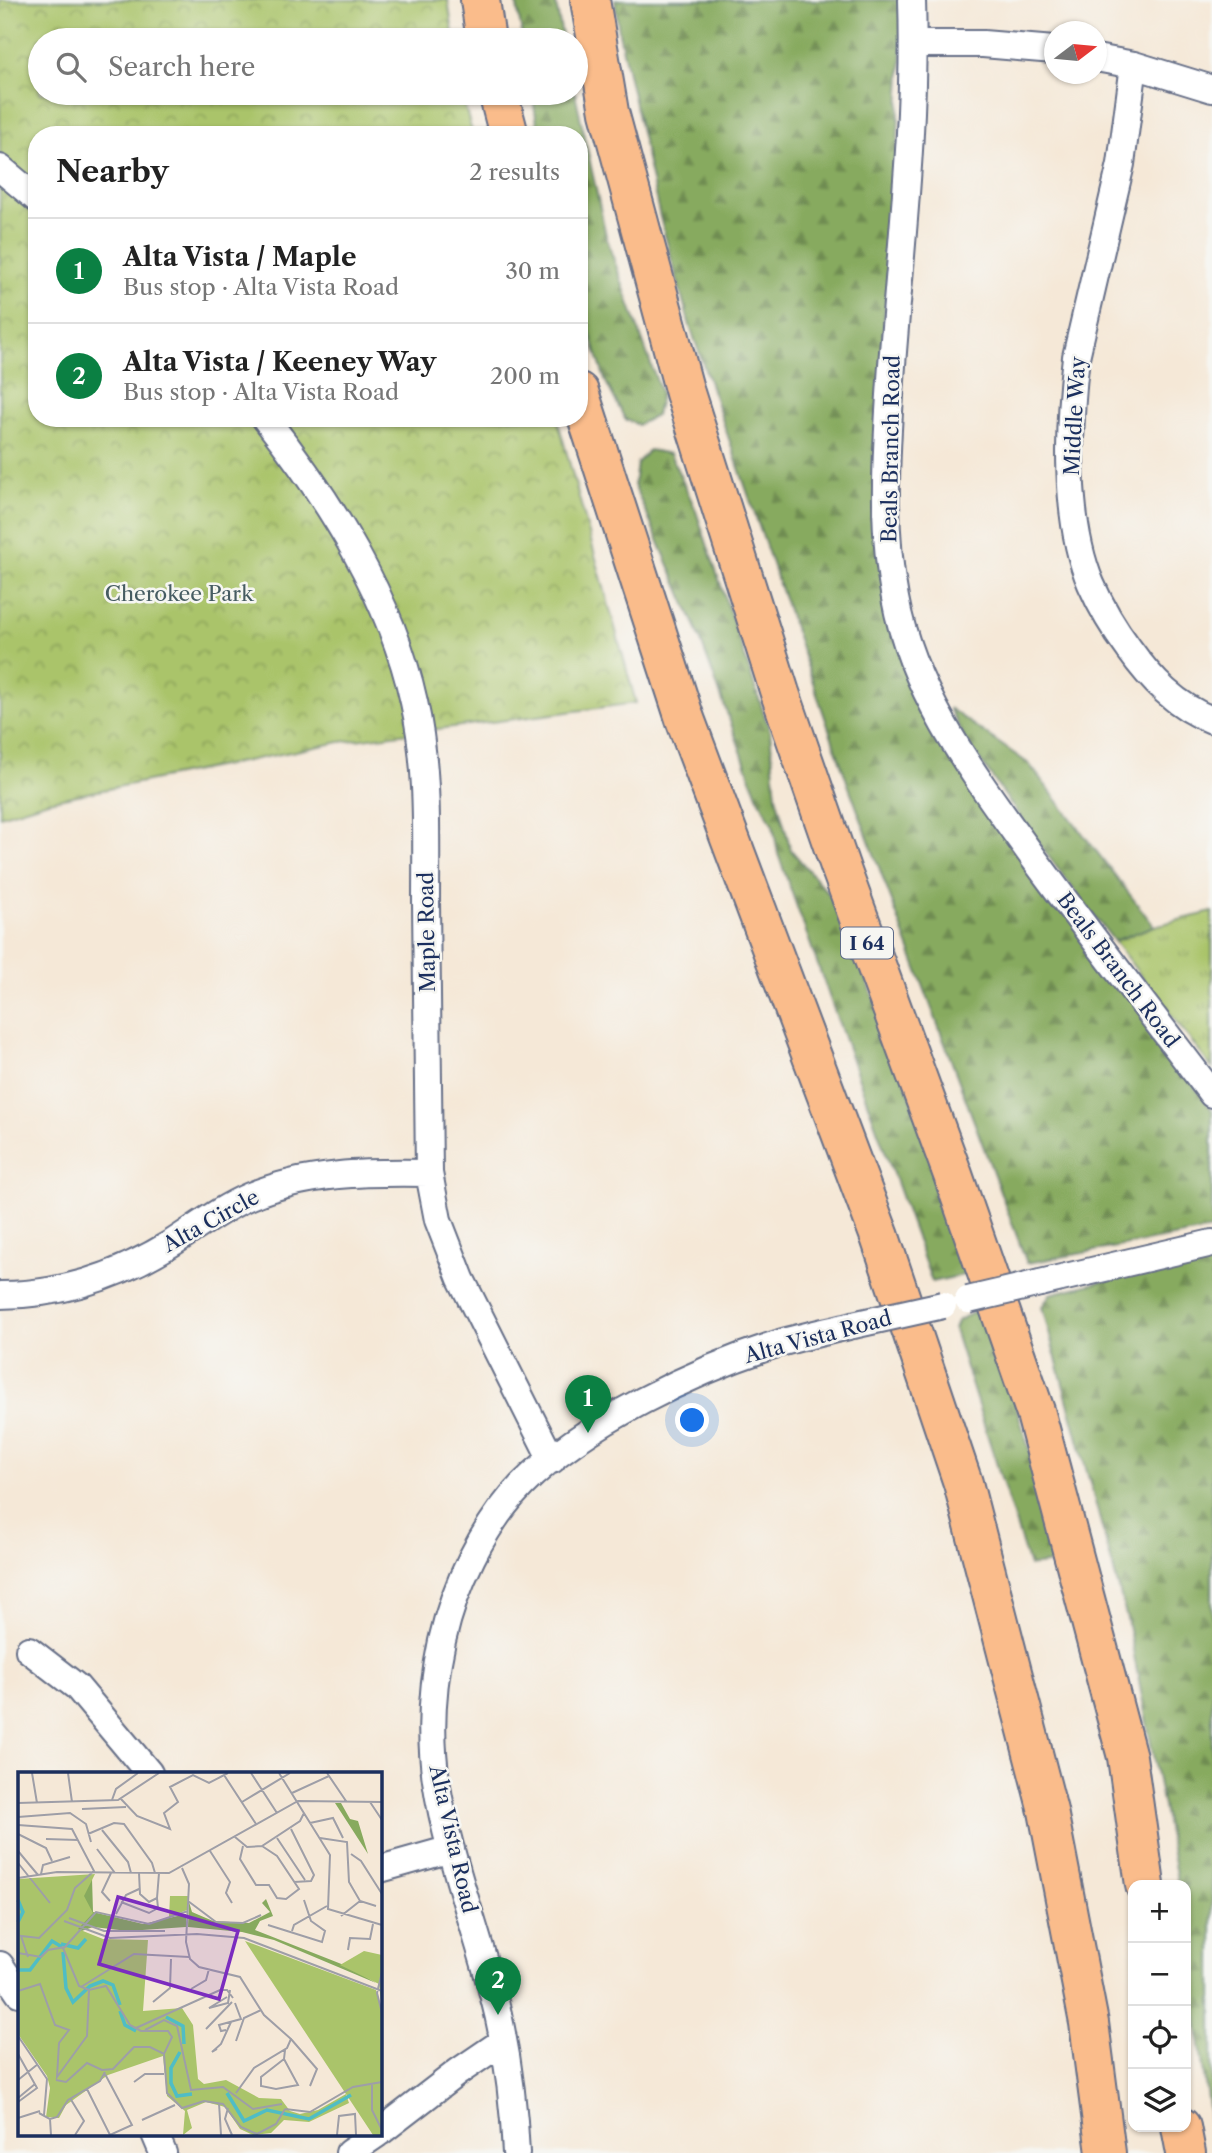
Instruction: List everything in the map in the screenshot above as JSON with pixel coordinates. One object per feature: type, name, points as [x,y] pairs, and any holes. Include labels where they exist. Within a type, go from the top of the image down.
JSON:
[{"type":"highway","points":[[480,0],[484,28]]},
{"type":"highway","name":"I 64","points":[[590,0],[609,112],[685,393],[780,693],[1036,1414],[1127,1757],[1144,1880]]},
{"type":"highway","points":[[501,105],[507,126]]},
{"type":"highway","points":[[588,420],[685,719],[880,1237],[963,1483],[1048,1811],[1089,2023],[1106,2153]]},
{"type":"highway","points":[[1182,2132],[1186,2153]]},
{"type":"street","name":"Beals Branch Road","points":[[912,0],[913,44],[886,499],[887,538],[895,599],[908,646],[932,704],[973,773],[1212,1094]]},
{"type":"street","points":[[913,44],[983,44],[1044,49]]},
{"type":"street","points":[[1107,60],[1134,65],[1212,89]]},
{"type":"street","name":"Middle Way","points":[[1134,65],[1121,164],[1076,357],[1071,464],[1073,506],[1083,559],[1091,584],[1123,641],[1140,665],[1172,699],[1212,720]]},
{"type":"street","points":[[0,168],[28,191]]},
{"type":"street","name":"Maple Road","points":[[272,427],[304,468],[341,525],[378,596],[414,702],[422,755],[426,860],[429,1173],[438,1220],[461,1279],[552,1460]]},
{"type":"street","name":"Alta Circle","points":[[0,1295],[79,1285],[108,1276],[135,1264],[248,1197],[280,1185],[322,1175],[361,1172],[429,1173]]},
{"type":"street","name":"Alta Vista Road","points":[[516,2153],[514,2116],[498,2015],[451,1849],[436,1780],[431,1731],[434,1674],[447,1619],[460,1582],[481,1541],[523,1484],[588,1433],[682,1381],[737,1358],[782,1343],[853,1325],[1212,1243]]},
{"type":"street","points":[[29,1650],[77,1687],[148,1772]]},
{"type":"street","points":[[382,1868],[451,1849]]},
{"type":"street","points":[[0,1965],[18,1992]]},
{"type":"street","points":[[382,2132],[458,2072],[502,2042]]},
{"type":"street","points":[[156,2136],[163,2153]]},
{"type":"green space","name":"Cherokee Park","points":[[0,0],[448,0],[452,28],[28,28],[28,105],[464,105],[470,126],[28,126],[28,427],[559,427],[636,703],[340,742],[48,801],[0,816]]},
{"type":"green space","points":[[516,0],[555,0],[561,28],[521,28]]},
{"type":"green space","points":[[615,0],[901,0],[903,31],[896,175],[881,357],[907,672],[1158,1037],[1212,1110],[1212,1230],[1027,1263],[849,787],[690,326],[660,217],[619,33]]},
{"type":"green space","points":[[534,105],[578,105],[582,126],[538,126]]},
{"type":"green space","points":[[588,153],[607,240],[661,393],[656,415],[638,425],[625,419],[605,380],[588,326]]},
{"type":"green space","points":[[649,450],[670,454],[695,508],[770,732],[776,796],[791,850],[839,906],[975,1267],[963,1275],[932,1282],[778,854],[773,825],[757,795],[695,625],[634,485],[637,463]]},
{"type":"green space","points":[[949,708],[1029,764],[1154,926],[1114,941],[1045,852],[965,739]]},
{"type":"green space","points":[[1212,912],[1212,1068],[1114,941],[1154,926]]},
{"type":"green space","points":[[1212,1255],[1212,2136],[1191,1977],[1191,1880],[1177,1880],[1127,1619],[1042,1307],[1050,1294]]},
{"type":"green space","points":[[976,1311],[988,1313],[1063,1562],[1029,1566],[954,1330],[957,1321]]},
{"type":"place","name":"Alta Vista / Maple","points":[[588,1433]]},
{"type":"place","name":"Alta Vista / Keeney Way","points":[[498,2015]]}]
